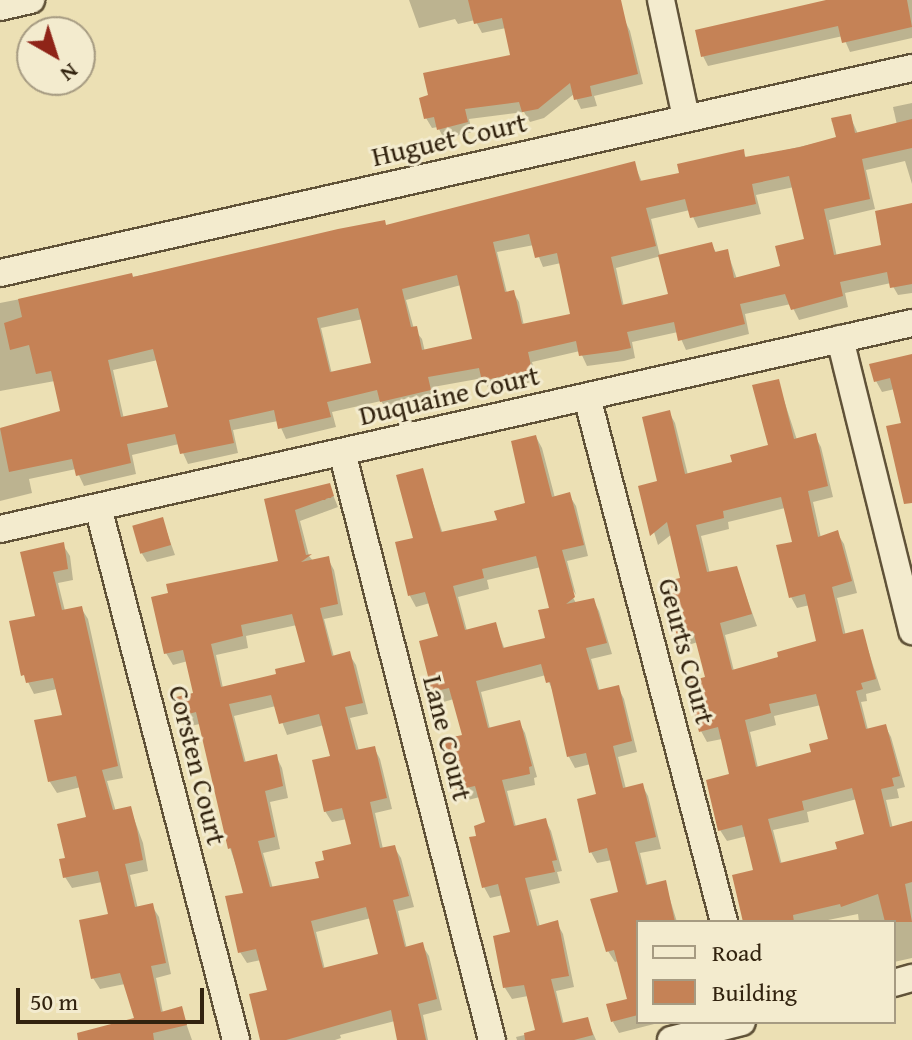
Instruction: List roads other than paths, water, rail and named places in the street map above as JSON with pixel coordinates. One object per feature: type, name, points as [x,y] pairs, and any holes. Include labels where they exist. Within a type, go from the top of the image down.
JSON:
[{"type":"street","points":[[0,7],[31,0]]},
{"type":"street","points":[[661,0],[686,118]]},
{"type":"street","name":"Huguet Court","points":[[0,273],[912,68]]},
{"type":"street","name":"Duquaine Court","points":[[0,529],[912,323]]},
{"type":"street","points":[[840,339],[912,631]]},
{"type":"street","name":"Geurts Court","points":[[587,397],[723,920]]},
{"type":"street","name":"Lane Court","points":[[342,452],[492,1040]]},
{"type":"street","name":"Corsten Court","points":[[98,507],[236,1040]]},
{"type":"street","points":[[671,1040],[734,1024]]}]
